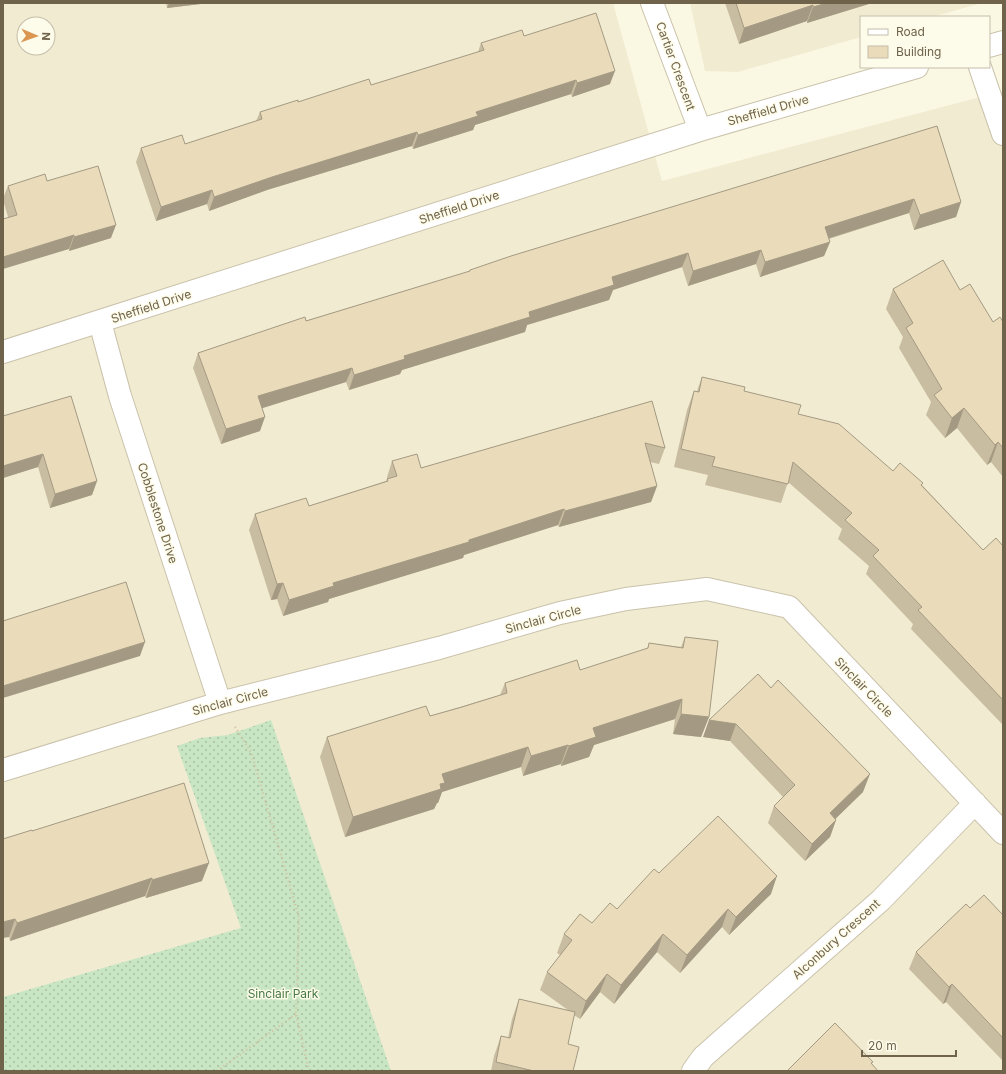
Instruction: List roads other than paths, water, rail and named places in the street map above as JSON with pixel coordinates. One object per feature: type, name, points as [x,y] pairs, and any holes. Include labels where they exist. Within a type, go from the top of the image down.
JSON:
[{"type":"street","name":"Cartier Crescent","points":[[652,3],[700,130]]},
{"type":"street","points":[[990,46],[1003,42]]},
{"type":"street","name":"Sheffield Drive","points":[[3,352],[700,130],[914,68]]},
{"type":"street","points":[[980,68],[1003,134]]},
{"type":"street","name":"Cobblestone Drive","points":[[100,322],[120,396],[220,703]]},
{"type":"street","name":"Sinclair Circle","points":[[3,770],[220,703],[440,648],[560,613],[626,599],[706,589],[789,607],[1003,833]]},
{"type":"street","name":"Alconbury Crescent","points":[[693,1071],[703,1057],[881,900],[975,803]]},
{"type":"park label","name":"Sinclair Park","points":[[283,993]]}]
